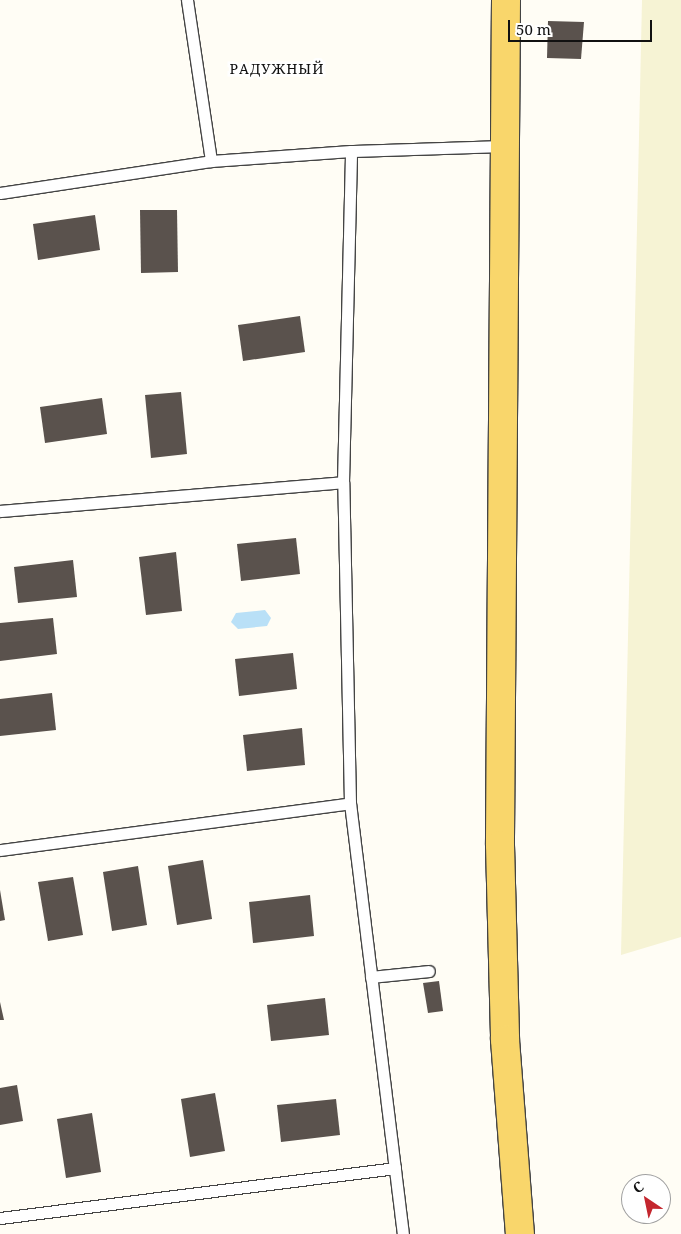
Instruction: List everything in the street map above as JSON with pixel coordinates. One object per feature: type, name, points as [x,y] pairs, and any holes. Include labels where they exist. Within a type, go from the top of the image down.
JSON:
[{"type":"main road","points":[[506,0],[507,146],[500,844],[505,1040],[520,1234]]},
{"type":"lane","points":[[187,0],[211,161]]},
{"type":"lane","points":[[0,193],[211,161],[351,151],[507,146]]},
{"type":"lane","points":[[351,151],[343,482],[350,803],[403,1234]]},
{"type":"lane","points":[[0,511],[343,482]]},
{"type":"lane","points":[[0,850],[350,803]]},
{"type":"lane","points":[[371,977],[428,971]]},
{"type":"lane","points":[[0,1218],[395,1168]]},
{"type":"shaded area","points":[[642,0],[681,0],[681,937],[621,955]]},
{"type":"water","points":[[265,610],[271,618],[267,626],[238,629],[231,622],[236,613]]},
{"type":"building","points":[[548,21],[584,22],[581,59],[547,58]]},
{"type":"building","points":[[140,210],[177,210],[178,272],[141,273]]},
{"type":"building","points":[[95,215],[100,250],[38,260],[33,224]]},
{"type":"building","points":[[300,316],[305,352],[243,361],[238,325]]},
{"type":"building","points":[[181,392],[187,454],[151,458],[145,395]]},
{"type":"building","points":[[102,398],[107,434],[45,443],[40,407]]},
{"type":"building","points":[[296,538],[300,574],[241,581],[237,544]]},
{"type":"building","points":[[176,552],[182,611],[146,615],[139,557]]},
{"type":"building","points":[[73,560],[77,597],[18,603],[14,567]]},
{"type":"building","points":[[53,618],[57,654],[0,661],[0,623]]},
{"type":"building","points":[[293,653],[297,689],[239,696],[235,659]]},
{"type":"building","points":[[52,693],[56,730],[0,736],[0,699]]},
{"type":"building","points":[[302,728],[305,765],[247,771],[243,735]]},
{"type":"building","points":[[203,860],[212,919],[177,925],[168,866]]},
{"type":"building","points":[[138,866],[147,925],[112,931],[103,872]]},
{"type":"building","points":[[73,877],[83,935],[48,941],[38,882]]},
{"type":"building","points":[[0,890],[5,920],[0,921]]},
{"type":"building","points":[[310,895],[314,936],[253,943],[249,902]]},
{"type":"building","points":[[439,981],[443,1011],[428,1013],[423,983]]},
{"type":"building","points":[[325,998],[329,1035],[271,1041],[267,1005]]},
{"type":"building","points":[[0,1002],[4,1020],[0,1020]]},
{"type":"building","points":[[17,1085],[23,1121],[0,1125],[0,1088]]},
{"type":"building","points":[[215,1093],[225,1151],[190,1157],[181,1099]]},
{"type":"building","points":[[336,1099],[340,1135],[281,1142],[277,1105]]},
{"type":"building","points":[[92,1113],[101,1172],[66,1178],[57,1119]]},
{"type":"district","name":"РАДУЖНЫЙ","points":[[277,69]]}]
